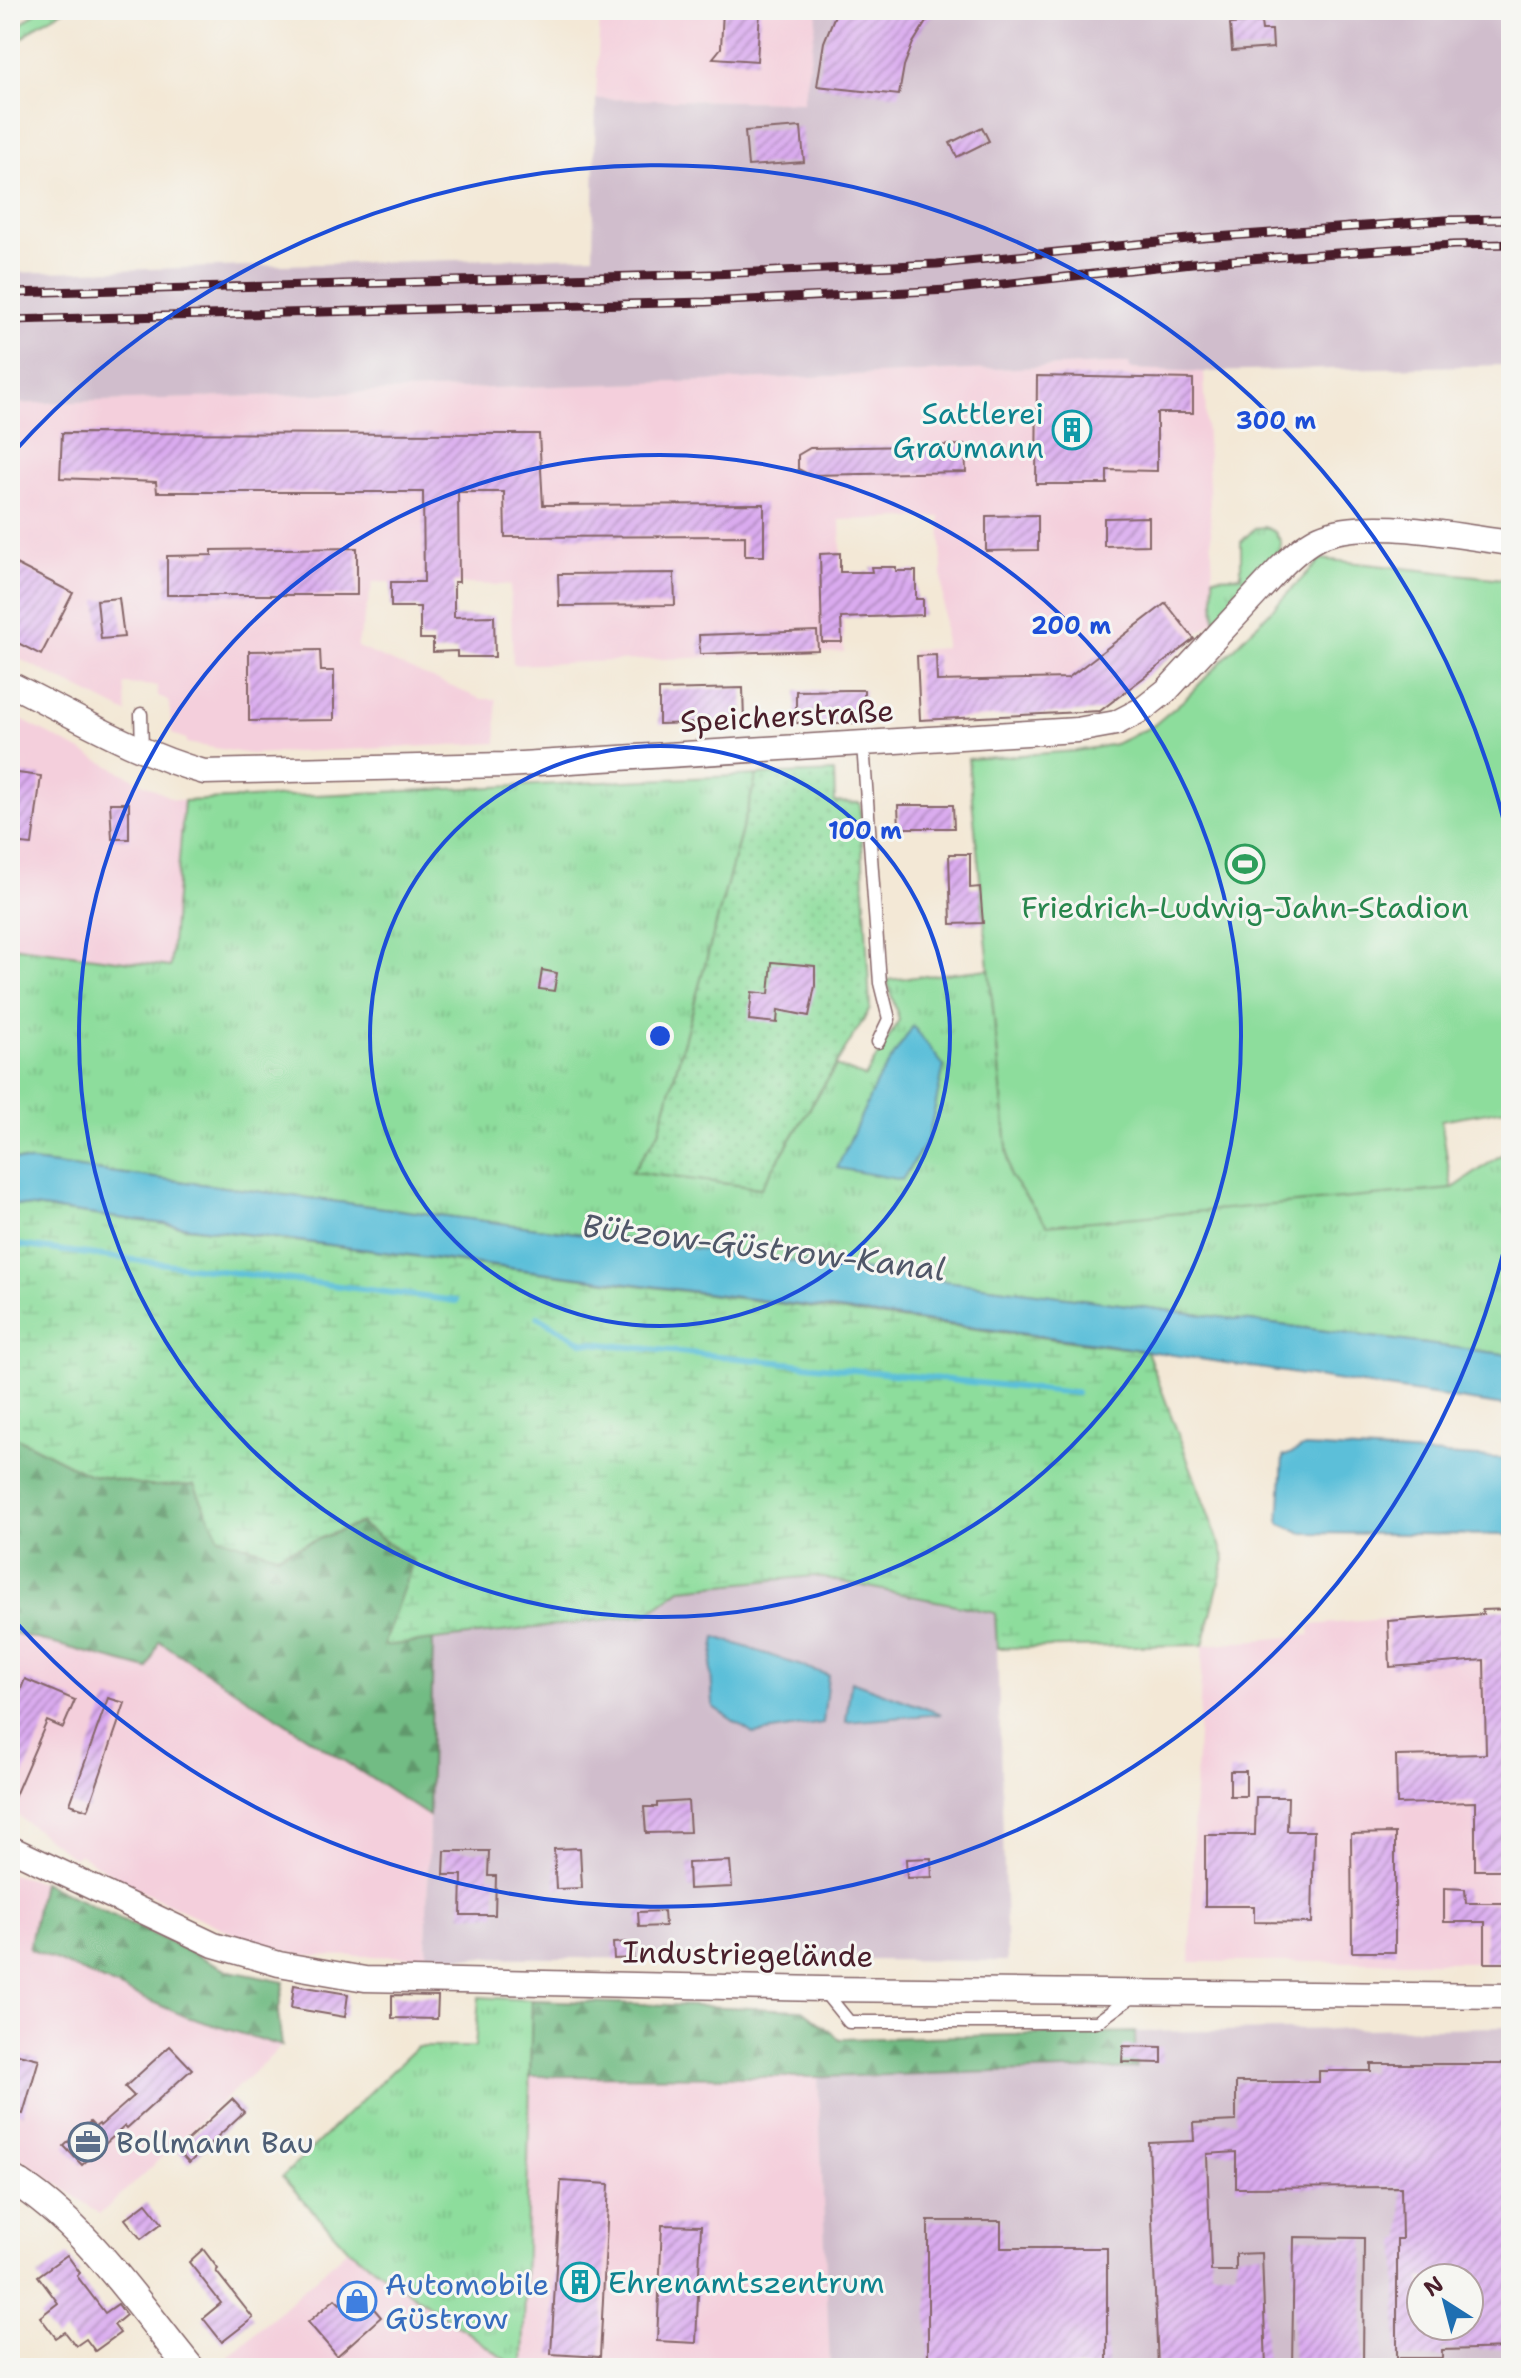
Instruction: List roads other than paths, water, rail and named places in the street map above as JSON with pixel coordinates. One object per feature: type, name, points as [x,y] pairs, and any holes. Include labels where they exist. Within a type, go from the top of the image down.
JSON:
[{"type":"street","name":"Speicherstraße","points":[[10,684],[142,749],[178,765],[204,772],[505,765],[1077,730],[1116,723],[1143,709],[1167,690],[1281,567],[1301,548],[1323,536],[1362,528],[1396,529],[1511,543]]},
{"type":"street","name":"Industriegelände","points":[[10,1848],[214,1945],[279,1964],[365,1979],[822,1989],[1511,1996]]},
{"type":"street","points":[[10,2178],[45,2200],[81,2234],[190,2368]]},
{"type":"lane","points":[[141,714],[142,749]]},
{"type":"lane","points":[[863,744],[880,983],[889,1019],[878,1042]]},
{"type":"water","points":[[913,1026],[944,1066],[928,1139],[902,1180],[837,1168],[876,1083]]},
{"type":"water","points":[[10,1159],[1511,1355],[1511,1407],[1096,1343],[10,1204]]},
{"type":"water","points":[[1305,1447],[1511,1459],[1511,1535],[1302,1533],[1279,1523],[1283,1457]]},
{"type":"water","points":[[716,1637],[828,1675],[823,1723],[753,1734],[713,1707],[711,1669]]},
{"type":"water","points":[[851,1681],[941,1714],[846,1722]]},
{"type":"waterway","points":[[10,1244],[456,1301]]},
{"type":"waterway","points":[[538,1317],[582,1342],[1076,1393]]},
{"type":"railway","points":[[10,17],[19,10]]},
{"type":"railway","points":[[10,293],[713,274],[937,264],[1188,239],[1446,220],[1511,219]]},
{"type":"railway","points":[[10,320],[706,302],[948,290],[1192,263],[1453,245],[1511,244]]},
{"type":"place","name":"Sattlerei Graumann","points":[[1072,430]]},
{"type":"place","name":"Friedrich-Ludwig-Jahn-Stadion","points":[[1245,864]]},
{"type":"place","name":"Bollmann Bau","points":[[88,2142]]},
{"type":"place","name":"Ehrenamtszentrum","points":[[580,2282]]},
{"type":"place","name":"Automobile Güstrow","points":[[357,2301]]},
{"type":"water label","name":"Bützow-Güstrow-Kanal","points":[[764,1247]]}]
